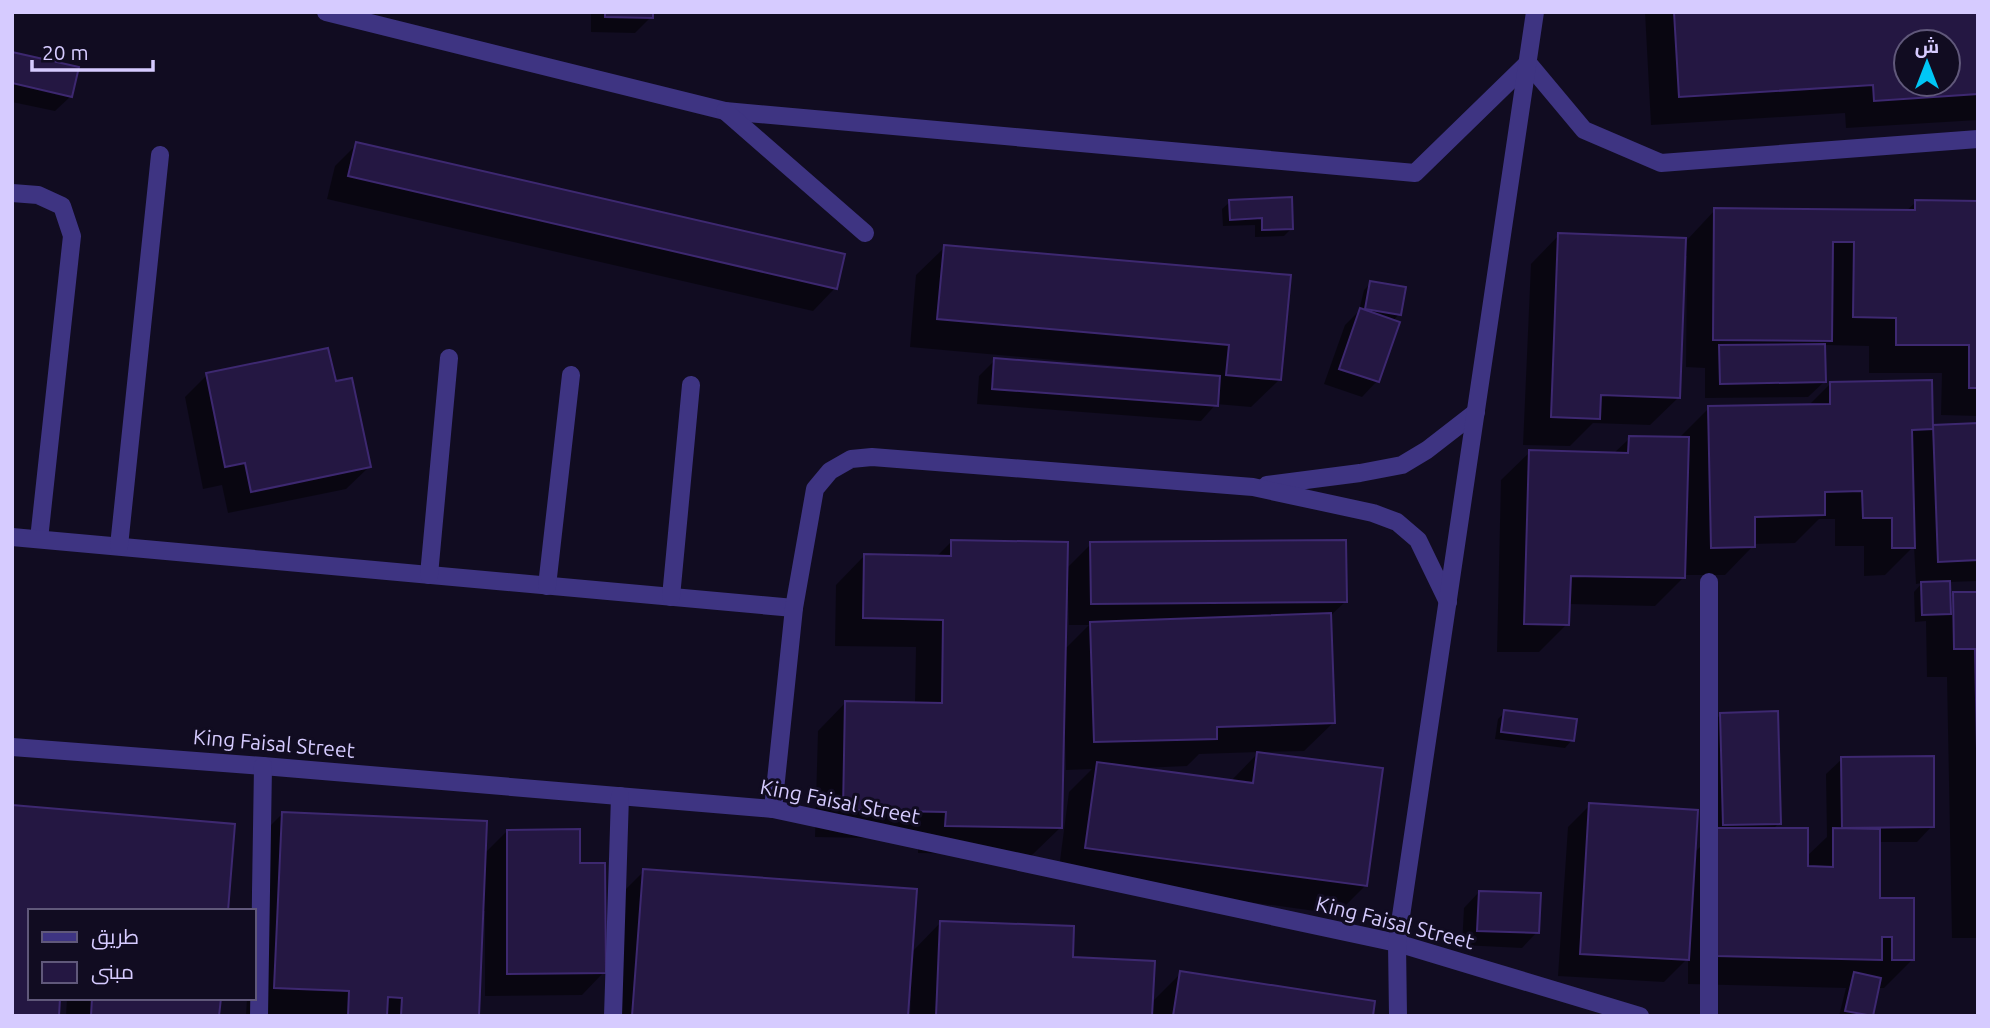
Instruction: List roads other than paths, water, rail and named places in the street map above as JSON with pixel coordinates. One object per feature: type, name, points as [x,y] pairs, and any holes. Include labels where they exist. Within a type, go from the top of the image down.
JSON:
[{"type":"street","points":[[326,12],[725,111],[1415,173],[1528,63]]},
{"type":"street","points":[[1398,1016],[1397,943],[1535,12]]},
{"type":"street","points":[[1528,63],[1584,130],[1661,163],[1978,139]]},
{"type":"street","points":[[725,111],[865,233]]},
{"type":"street","points":[[119,547],[160,155]]},
{"type":"street","points":[[12,193],[38,195],[62,206],[72,236],[39,539]]},
{"type":"street","points":[[429,575],[449,358]]},
{"type":"street","points":[[547,586],[571,375]]},
{"type":"street","points":[[671,597],[691,385]]},
{"type":"street","points":[[1253,487],[1402,465],[1427,450],[1476,412]]},
{"type":"street","points":[[773,809],[794,608],[815,489],[830,471],[851,459],[872,457],[1253,487],[1373,513],[1397,522],[1418,540],[1448,602]]},
{"type":"street","points":[[12,537],[794,608]]},
{"type":"street","points":[[1709,582],[1709,1016]]},
{"type":"street","name":"King Faisal Street","points":[[12,747],[773,809],[1397,943],[1640,1016]]},
{"type":"street","points":[[259,1016],[262,766]]},
{"type":"street","points":[[612,1016],[620,796]]}]
